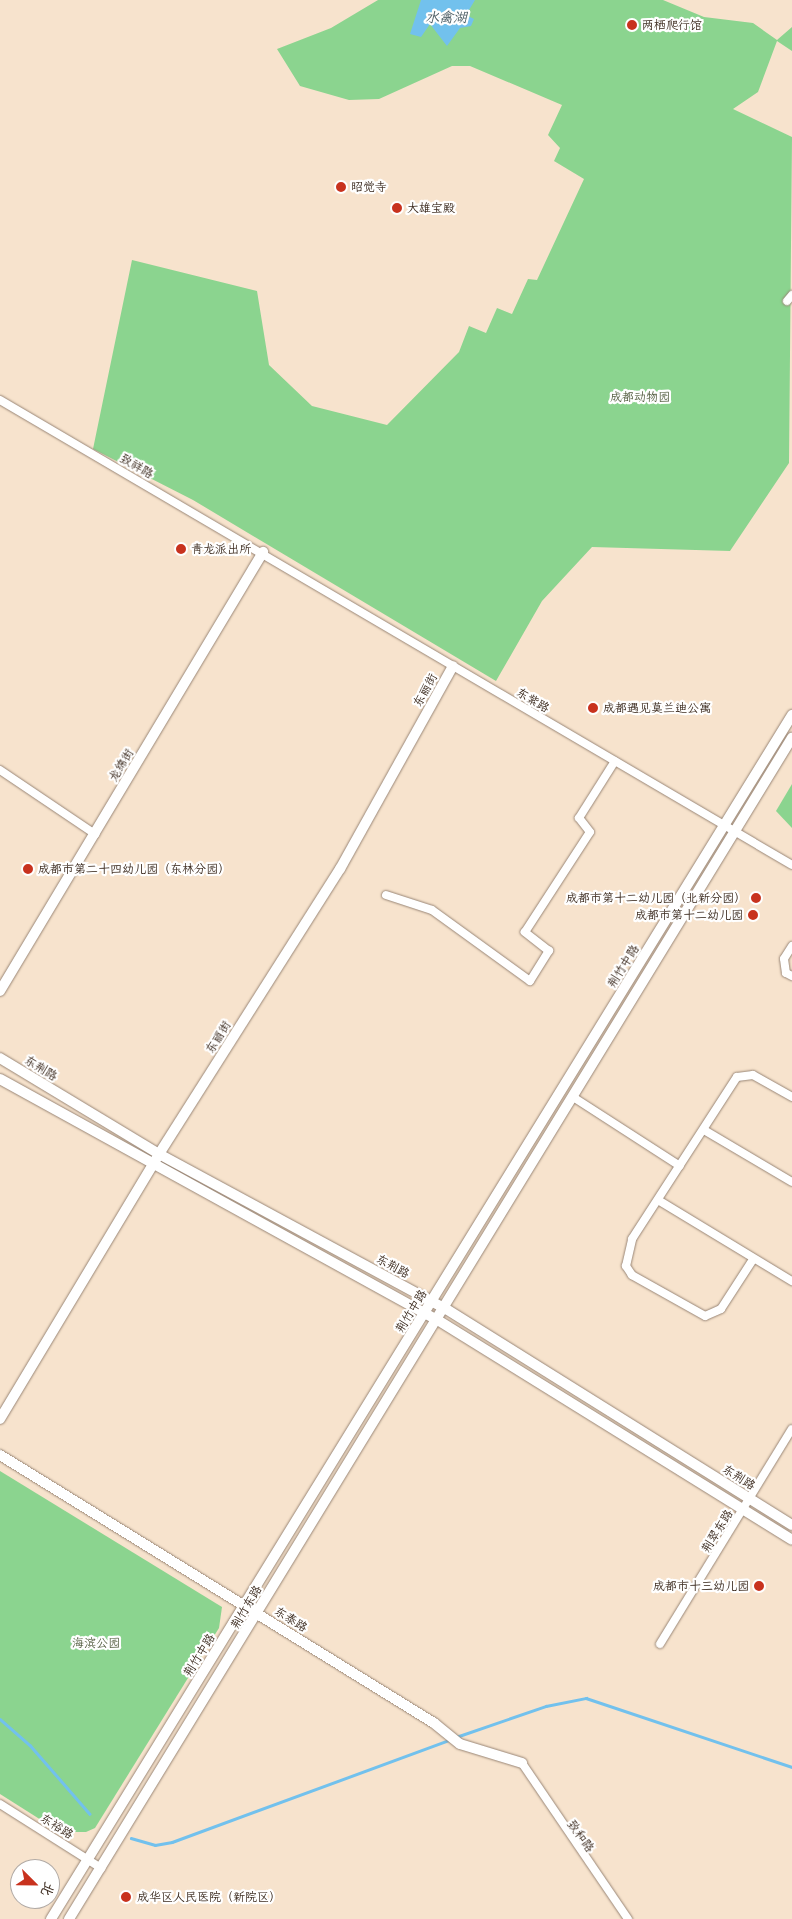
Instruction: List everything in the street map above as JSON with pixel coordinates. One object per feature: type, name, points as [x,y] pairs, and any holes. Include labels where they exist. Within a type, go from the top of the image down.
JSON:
[{"type":"street","name":"致祥路","points":[[0,400],[263,552]]},
{"type":"street","name":"东紫路","points":[[263,552],[453,666],[792,864]]},
{"type":"street","name":"龙绵街","points":[[0,991],[263,552]]},
{"type":"street","name":"东丽街","points":[[0,1419],[159,1154],[340,869],[453,666]]},
{"type":"street","name":"荆竹中路","points":[[50,1919],[792,715]]},
{"type":"street","name":"荆竹中路","points":[[446,1309],[792,738]]},
{"type":"street","points":[[386,895],[432,910],[530,981],[549,951],[525,932],[590,832],[579,818],[615,761]]},
{"type":"street","points":[[0,770],[95,834]]},
{"type":"street","points":[[792,946],[784,959],[786,973],[792,976]]},
{"type":"street","name":"东荆路","points":[[0,1058],[159,1154],[446,1309],[792,1524]]},
{"type":"street","points":[[752,1261],[722,1309],[705,1316],[632,1275],[626,1266],[627,1251],[737,1077],[745,1074],[792,1097]]},
{"type":"street","name":"东荆路","points":[[0,1079],[438,1321],[792,1540]]},
{"type":"street","points":[[573,1097],[680,1166]]},
{"type":"street","points":[[704,1130],[792,1182]]},
{"type":"street","points":[[658,1200],[752,1261],[792,1280]]},
{"type":"street","name":"荆竹东路","points":[[69,1919],[446,1309]]},
{"type":"street","name":"荆翠东路","points":[[660,1644],[792,1429]]},
{"type":"street","name":"东泰路","points":[[0,1455],[257,1613],[446,1732],[460,1744],[522,1763]]},
{"type":"street","name":"致和路","points":[[522,1763],[628,1919]]},
{"type":"street","name":"东裕路","points":[[0,1804],[101,1868]]},
{"type":"green space","name":"成都动物园","points":[[378,0],[663,0],[704,17],[753,23],[777,40],[792,27],[792,51],[777,41],[758,92],[733,109],[792,137],[789,463],[730,551],[592,547],[542,601],[496,681],[193,500],[93,449],[132,260],[257,291],[269,365],[312,406],[387,425],[459,352],[469,326],[486,333],[497,308],[512,314],[528,279],[537,280],[584,179],[554,161],[560,148],[548,135],[562,105],[470,66],[452,66],[379,99],[349,100],[300,86],[277,49],[331,28]]},
{"type":"green space","points":[[792,784],[792,828],[776,811]]},
{"type":"green space","name":"海滨公园","points":[[0,1471],[222,1607],[219,1628],[95,1828],[86,1832],[60,1832],[0,1794]]},
{"type":"water","name":"水禽湖","points":[[421,0],[475,0],[466,15],[474,19],[471,26],[460,28],[447,46],[430,24],[421,37],[410,34]]},
{"type":"waterway","points":[[456,1737],[546,1706],[586,1698],[792,1767]]},
{"type":"waterway","points":[[0,1719],[30,1745],[90,1814]]},
{"type":"waterway","points":[[131,1838],[155,1845],[172,1842],[449,1740]]},
{"type":"place","name":"两栖爬行馆","points":[[632,25]]},
{"type":"place","name":"昭觉寺","points":[[341,187]]},
{"type":"place","name":"大雄宝殿","points":[[397,208]]},
{"type":"place","name":"青龙派出所","points":[[181,549]]},
{"type":"place","name":"成都遇见莫兰迪公寓","points":[[593,708]]},
{"type":"place","name":"成都市第二十四幼儿园（东林分园）","points":[[28,869]]},
{"type":"place","name":"成都市第十二幼儿园（北新分园）","points":[[756,898]]},
{"type":"place","name":"成都市第十二幼儿园","points":[[753,915]]},
{"type":"place","name":"成都市十三幼儿园","points":[[759,1586]]},
{"type":"place","name":"成华区人民医院（新院区）","points":[[126,1897]]}]
